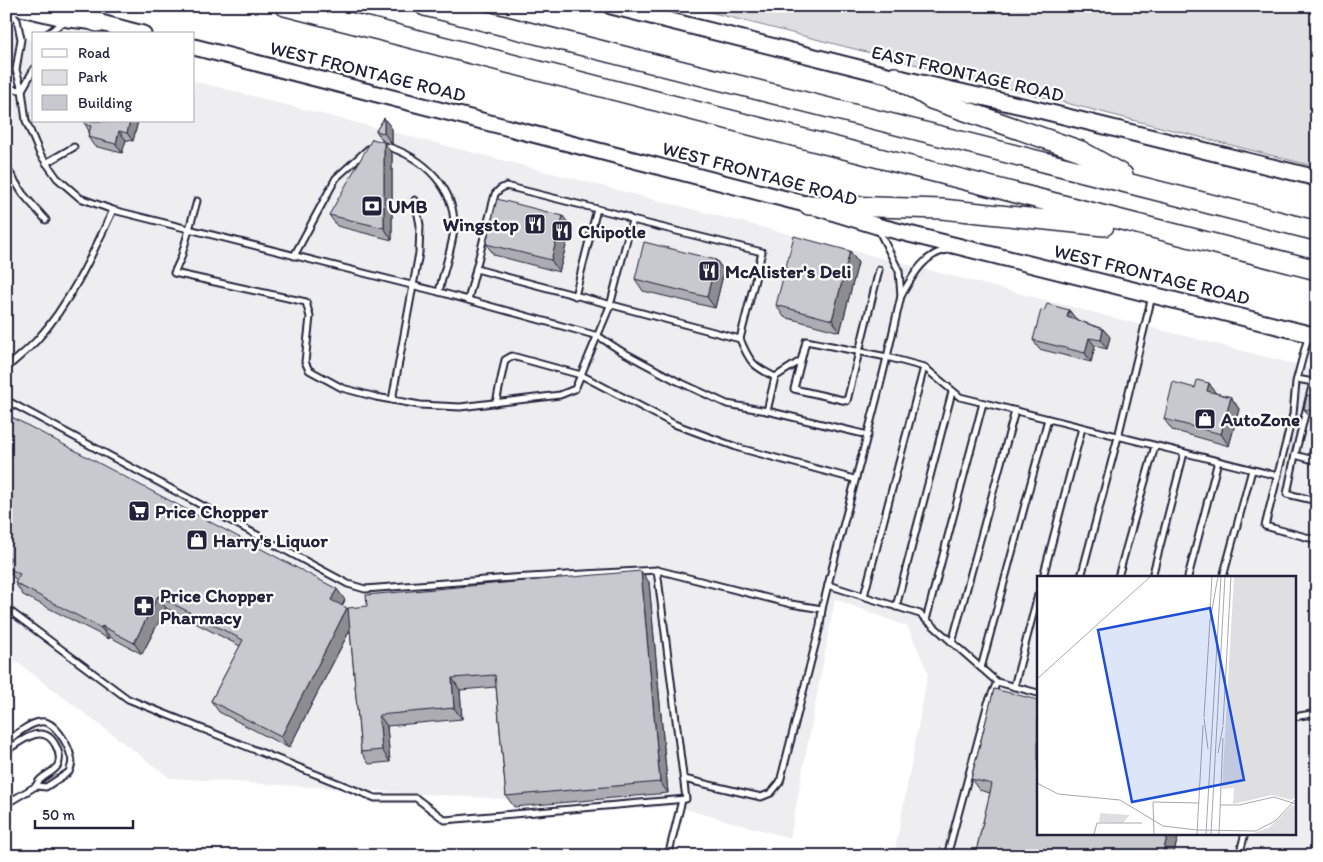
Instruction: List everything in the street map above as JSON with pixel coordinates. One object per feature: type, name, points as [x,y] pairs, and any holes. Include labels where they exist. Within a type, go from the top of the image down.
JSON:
[{"type":"highway","points":[[285,6],[1317,270]]},
{"type":"highway","points":[[425,6],[1317,231]]},
{"type":"highway","points":[[63,13],[97,22]]},
{"type":"highway","points":[[895,77],[932,99],[1081,151],[1143,187]]},
{"type":"highway","points":[[809,205],[942,209],[1104,226],[1154,229]]},
{"type":"street","points":[[13,6],[63,13]]},
{"type":"street","name":"EAST FRONTAGE ROAD","points":[[611,6],[895,77],[1036,109],[1317,178]]},
{"type":"street","points":[[97,22],[135,32]]},
{"type":"street","name":"WEST FRONTAGE ROAD","points":[[195,47],[809,205],[877,226],[1313,335]]},
{"type":"lane","points":[[6,8],[17,20],[21,39],[16,70],[22,90],[26,121],[40,154],[46,163],[57,178],[80,198],[113,210],[439,292],[598,336],[621,351],[675,380],[727,404],[767,411],[868,435]]},
{"type":"lane","points":[[49,32],[63,13]]},
{"type":"lane","points":[[22,90],[32,72]]},
{"type":"lane","points":[[6,89],[22,90]]},
{"type":"lane","points":[[294,256],[336,178],[375,144],[395,148],[414,158],[434,174],[447,193],[453,214],[453,235],[439,292]]},
{"type":"lane","points":[[46,163],[74,147]]},
{"type":"lane","points":[[6,167],[23,194],[46,220]]},
{"type":"lane","points":[[468,300],[495,194],[500,189],[506,186],[626,216],[632,220],[762,252],[740,339],[748,358],[755,367],[775,377]]},
{"type":"lane","points":[[392,400],[419,253],[420,225],[416,200]]},
{"type":"lane","points":[[197,201],[181,258],[174,273],[306,302],[310,317],[306,362],[309,370],[342,388],[420,405],[460,407],[560,395],[575,389],[610,306],[632,220]]},
{"type":"lane","points":[[575,296],[597,209]]},
{"type":"lane","points":[[6,369],[37,340],[64,306],[90,259],[113,210]]},
{"type":"lane","points":[[684,779],[761,797],[771,793],[780,782],[820,626],[822,609],[854,478],[868,435],[901,296],[900,271],[877,226]]},
{"type":"lane","points":[[901,296],[924,262],[942,250],[964,247]]},
{"type":"lane","points":[[476,269],[740,339]]},
{"type":"lane","points":[[879,270],[860,352],[847,401],[794,388],[806,341],[860,352],[887,357],[924,368],[960,398],[1278,476]]},
{"type":"lane","points":[[1080,576],[1153,296]]},
{"type":"lane","points":[[1313,335],[1297,378],[1293,414],[1266,526],[1317,540]]},
{"type":"lane","points":[[496,403],[505,360],[512,356],[581,376],[674,424],[739,448],[854,478]]},
{"type":"lane","points":[[767,411],[775,377],[801,361]]},
{"type":"lane","points":[[864,596],[924,368]]},
{"type":"lane","points":[[1297,378],[1315,383],[1295,455],[1288,494],[1317,501]]},
{"type":"lane","points":[[896,607],[952,392]]},
{"type":"lane","points":[[6,400],[348,584],[365,590],[511,578],[657,570],[791,604],[822,609]]},
{"type":"lane","points":[[926,620],[983,403]]},
{"type":"lane","points":[[952,643],[1015,411]]},
{"type":"lane","points":[[981,668],[1048,419]]},
{"type":"lane","points":[[1043,576],[1082,428]]},
{"type":"lane","points":[[1295,455],[1314,460],[1317,438]]},
{"type":"lane","points":[[1118,576],[1155,446]]},
{"type":"lane","points":[[1152,576],[1184,453]]},
{"type":"lane","points":[[1188,576],[1218,461]]},
{"type":"lane","points":[[1223,576],[1252,470]]},
{"type":"lane","points":[[6,608],[128,699],[375,798],[416,798],[445,820],[686,799],[657,570]]},
{"type":"lane","points":[[828,584],[920,614],[997,682],[1037,693]]},
{"type":"lane","points":[[1014,687],[1037,599]]},
{"type":"lane","points":[[947,856],[988,703],[997,682]]},
{"type":"lane","points":[[1296,717],[1317,713]]},
{"type":"lane","points":[[6,742],[32,724],[40,721],[53,725],[72,757],[69,772],[46,787],[36,786]]},
{"type":"lane","points":[[6,751],[29,736],[38,733],[46,735],[54,743],[60,762],[56,769],[37,782],[36,786],[6,804]]},
{"type":"lane","points":[[668,856],[682,800]]},
{"type":"lane","points":[[1239,856],[1245,834]]},
{"type":"shaded area","points":[[6,33],[32,40],[32,122],[195,122],[195,81],[1317,370],[1317,856],[894,856],[928,673],[908,627],[835,599],[790,838],[674,806],[648,808],[170,778],[6,654]]},
{"type":"green space","points":[[686,6],[1317,6],[1317,167]]},
{"type":"building","points":[[384,118],[384,133],[376,131]]},
{"type":"building","points":[[86,122],[130,122],[127,133],[119,131],[116,144],[88,137],[91,126],[85,124]]},
{"type":"building","points":[[372,139],[384,142],[384,228],[329,215]]},
{"type":"building","points":[[497,199],[563,216],[551,260],[486,244]]},
{"type":"building","points":[[794,236],[850,251],[832,320],[776,305]]},
{"type":"building","points":[[644,242],[716,260],[707,297],[635,279]]},
{"type":"building","points":[[1047,304],[1069,310],[1067,317],[1103,329],[1101,340],[1089,338],[1085,353],[1033,340],[1041,310],[1044,311]]},
{"type":"building","name":"AutoZone","points":[[1197,380],[1209,383],[1207,391],[1231,397],[1221,434],[1164,419],[1173,382],[1195,388]]},
{"type":"building","points":[[1307,395],[1317,397],[1317,412],[1304,409]]},
{"type":"building","points":[[6,414],[337,589],[331,600],[347,608],[281,737],[211,701],[243,640],[158,596],[134,643],[15,583],[20,574],[6,567],[11,558],[6,555],[6,548],[12,536],[6,533],[9,521],[6,520]]},
{"type":"building","points":[[641,571],[660,782],[506,796],[495,675],[452,678],[454,708],[379,715],[382,750],[361,752],[348,608],[367,606],[366,595]]},
{"type":"building","points":[[994,689],[1037,700],[1037,834],[1168,834],[1162,856],[975,856],[992,784],[971,779]]},
{"type":"place","name":"UMB","points":[[372,206]]},
{"type":"place","name":"Wingstop","points":[[535,224]]},
{"type":"place","name":"Chipotle","points":[[562,231]]},
{"type":"place","name":"McAlister's Deli","points":[[709,271]]},
{"type":"place","name":"AutoZone","points":[[1205,419]]},
{"type":"place","name":"Price Chopper","points":[[139,511]]},
{"type":"place","name":"Harry's Liquor","points":[[197,540]]},
{"type":"place","name":"Price Chopper Pharmacy","points":[[144,606]]}]
